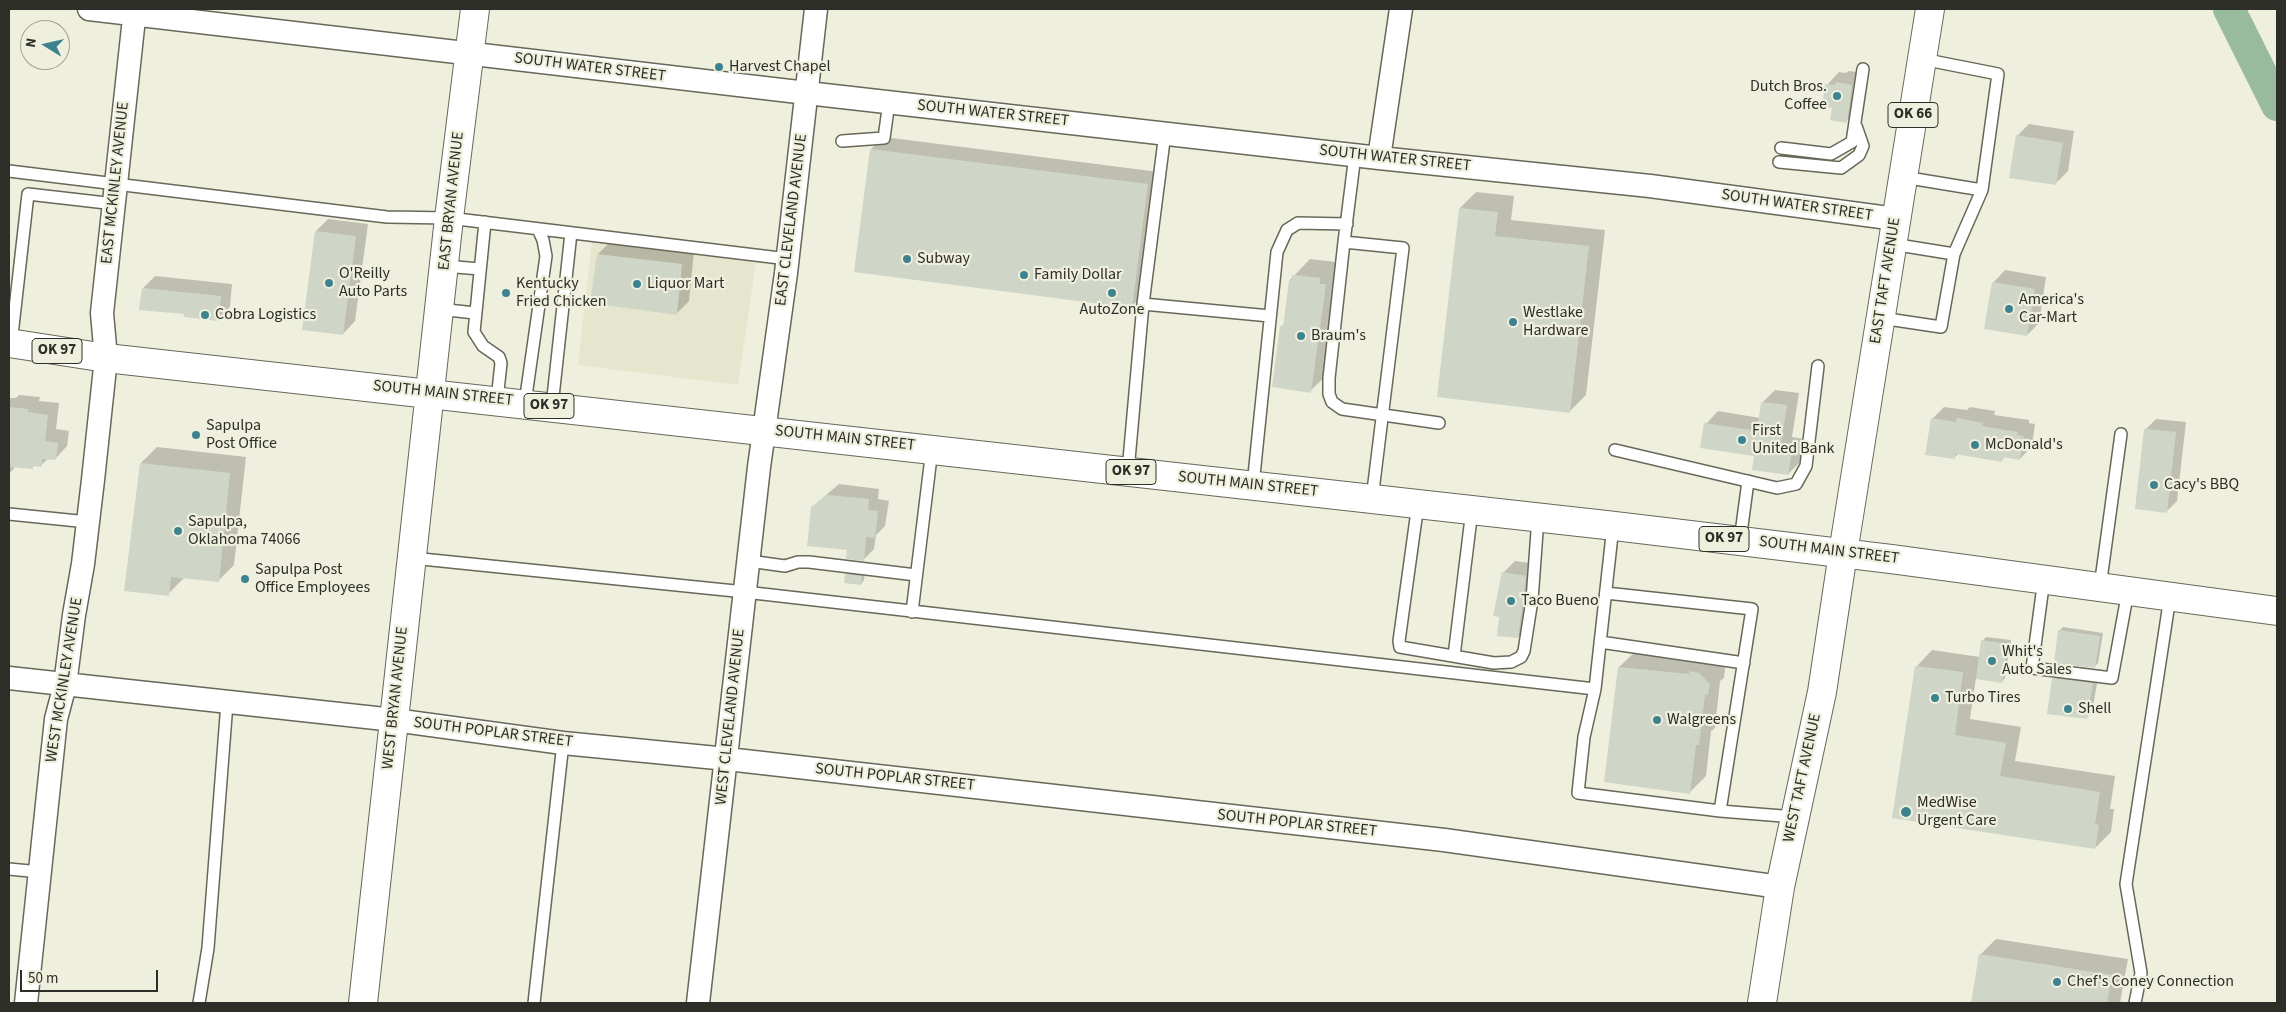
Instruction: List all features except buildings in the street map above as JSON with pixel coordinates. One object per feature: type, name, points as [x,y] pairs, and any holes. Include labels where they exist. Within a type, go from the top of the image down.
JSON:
[{"type":"main road","name":"EAST BRYAN AVENUE","points":[[430,393],[468,54],[475,9]]},
{"type":"main road","name":"EAST TAFT AVENUE","points":[[1843,553],[1930,9]]},
{"type":"main road","name":"SOUTH MAIN STREET","points":[[10,343],[106,358],[552,406],[1843,553],[2277,611]]},
{"type":"main road","name":"WEST BRYAN AVENUE","points":[[362,1003],[430,393]]},
{"type":"main road","name":"WEST TAFT AVENUE","points":[[1762,1003],[1780,887],[1822,692],[1843,553]]},
{"type":"street","name":"SOUTH WATER STREET","points":[[89,9],[134,11],[468,54],[1379,158],[1650,186],[1894,231]]},
{"type":"street","name":"EAST CLEVELAND AVENUE","points":[[764,430],[772,385],[788,259],[816,9]]},
{"type":"street","points":[[1379,158],[1401,9]]},
{"type":"street","name":"EAST MCKINLEY AVENUE","points":[[106,358],[102,313],[134,11]]},
{"type":"street","name":"WEST MCKINLEY AVENUE","points":[[26,1003],[56,719],[65,685],[88,522],[106,358]]},
{"type":"street","name":"WEST CLEVELAND AVENUE","points":[[698,1003],[764,430]]},
{"type":"street","name":"SOUTH POPLAR STREET","points":[[9,678],[394,720],[563,743],[727,759],[1444,840],[1780,887]]},
{"type":"lane","points":[[1881,318],[1941,327],[1954,254],[1982,190],[1998,74],[1922,59]]},
{"type":"lane","points":[[1781,148],[1831,154],[1852,142],[1863,69]]},
{"type":"lane","points":[[842,141],[884,138],[889,102]]},
{"type":"lane","points":[[1779,162],[1841,168],[1859,155],[1863,146],[1855,124]]},
{"type":"lane","points":[[1128,471],[1144,304],[1166,134]]},
{"type":"lane","points":[[1355,155],[1344,242],[1329,394],[1332,402],[1342,409],[1439,423]]},
{"type":"lane","points":[[9,171],[116,194]]},
{"type":"lane","points":[[1903,177],[1982,190]]},
{"type":"lane","points":[[10,343],[28,194],[116,194],[387,217],[449,218],[788,259]]},
{"type":"lane","points":[[485,222],[474,332],[483,346],[499,357],[501,363],[497,400]]},
{"type":"lane","points":[[1253,486],[1277,252],[1287,230],[1298,223],[1347,224]]},
{"type":"lane","points":[[525,403],[546,256],[543,240],[538,229]]},
{"type":"lane","points":[[1894,231],[1954,254]]},
{"type":"lane","points":[[552,406],[571,233]]},
{"type":"lane","points":[[1344,242],[1403,248],[1372,499]]},
{"type":"lane","points":[[444,266],[480,269]]},
{"type":"lane","points":[[1144,304],[1270,316]]},
{"type":"lane","points":[[439,310],[475,313]]},
{"type":"lane","points":[[1615,450],[1777,488],[1796,484],[1806,466],[1818,366]]},
{"type":"lane","points":[[2100,587],[2121,434]]},
{"type":"lane","points":[[912,612],[932,449]]},
{"type":"lane","points":[[1740,541],[1748,480]]},
{"type":"lane","points":[[1418,504],[1400,647],[1494,663],[1511,662],[1520,657],[1524,651],[1532,600],[1538,518]]},
{"type":"lane","points":[[1454,656],[1472,510]]},
{"type":"lane","points":[[9,514],[88,522]]},
{"type":"lane","points":[[1614,526],[1595,689],[1584,736],[1578,793],[1794,824]]},
{"type":"lane","points":[[412,558],[745,592],[1595,689]]},
{"type":"lane","points":[[749,561],[785,566],[798,562],[809,562],[916,575]]},
{"type":"lane","points":[[2044,579],[2032,668],[2112,678],[2128,591]]},
{"type":"lane","points":[[1606,593],[1752,609],[1720,812]]},
{"type":"lane","points":[[2135,1003],[2141,973],[2126,884],[2170,597]]},
{"type":"lane","points":[[1600,642],[1744,663]]},
{"type":"lane","points":[[200,1003],[208,948],[228,703]]},
{"type":"lane","points":[[534,1003],[563,743]]},
{"type":"lane","points":[[9,869],[40,872]]},
{"type":"shaded area","points":[[592,242],[756,261],[738,385],[578,365]]},
{"type":"waterway","points":[[2229,9],[2277,105]]},
{"type":"place","name":"Harvest Chapel","points":[[719,67]]},
{"type":"place","name":"Dutch Bros. Coffee","points":[[1837,96]]},
{"type":"place","name":"Subway","points":[[907,259]]},
{"type":"place","name":"Family Dollar","points":[[1024,275]]},
{"type":"place","name":"O'Reilly Auto Parts","points":[[329,283]]},
{"type":"place","name":"Liquor Mart","points":[[637,284]]},
{"type":"place","name":"Kentucky Fried Chicken","points":[[506,293]]},
{"type":"place","name":"AutoZone","points":[[1112,293]]},
{"type":"place","name":"America's Car-Mart","points":[[2009,309]]},
{"type":"place","name":"Cobra Logistics","points":[[205,315]]},
{"type":"place","name":"Westlake Hardware","points":[[1513,322]]},
{"type":"place","name":"Braum's","points":[[1301,336]]},
{"type":"place","name":"Sapulpa Post Office","points":[[196,435]]},
{"type":"place","name":"First United Bank","points":[[1742,440]]},
{"type":"place","name":"McDonald's","points":[[1975,445]]},
{"type":"place","name":"Cacy's BBQ","points":[[2154,485]]},
{"type":"place","name":"Sapulpa, Oklahoma 74066","points":[[178,531]]},
{"type":"place","name":"Sapulpa Post Office Employees","points":[[245,579]]},
{"type":"place","name":"Taco Bueno","points":[[1511,601]]},
{"type":"place","name":"Whit's Auto Sales","points":[[1992,661]]},
{"type":"place","name":"Turbo Tires","points":[[1935,698]]},
{"type":"place","name":"Shell","points":[[2068,709]]},
{"type":"place","name":"Walgreens","points":[[1657,720]]},
{"type":"place","name":"MedWise Urgent Care","points":[[1906,812]]},
{"type":"place","name":"Chef's Coney Connection","points":[[2057,982]]}]
